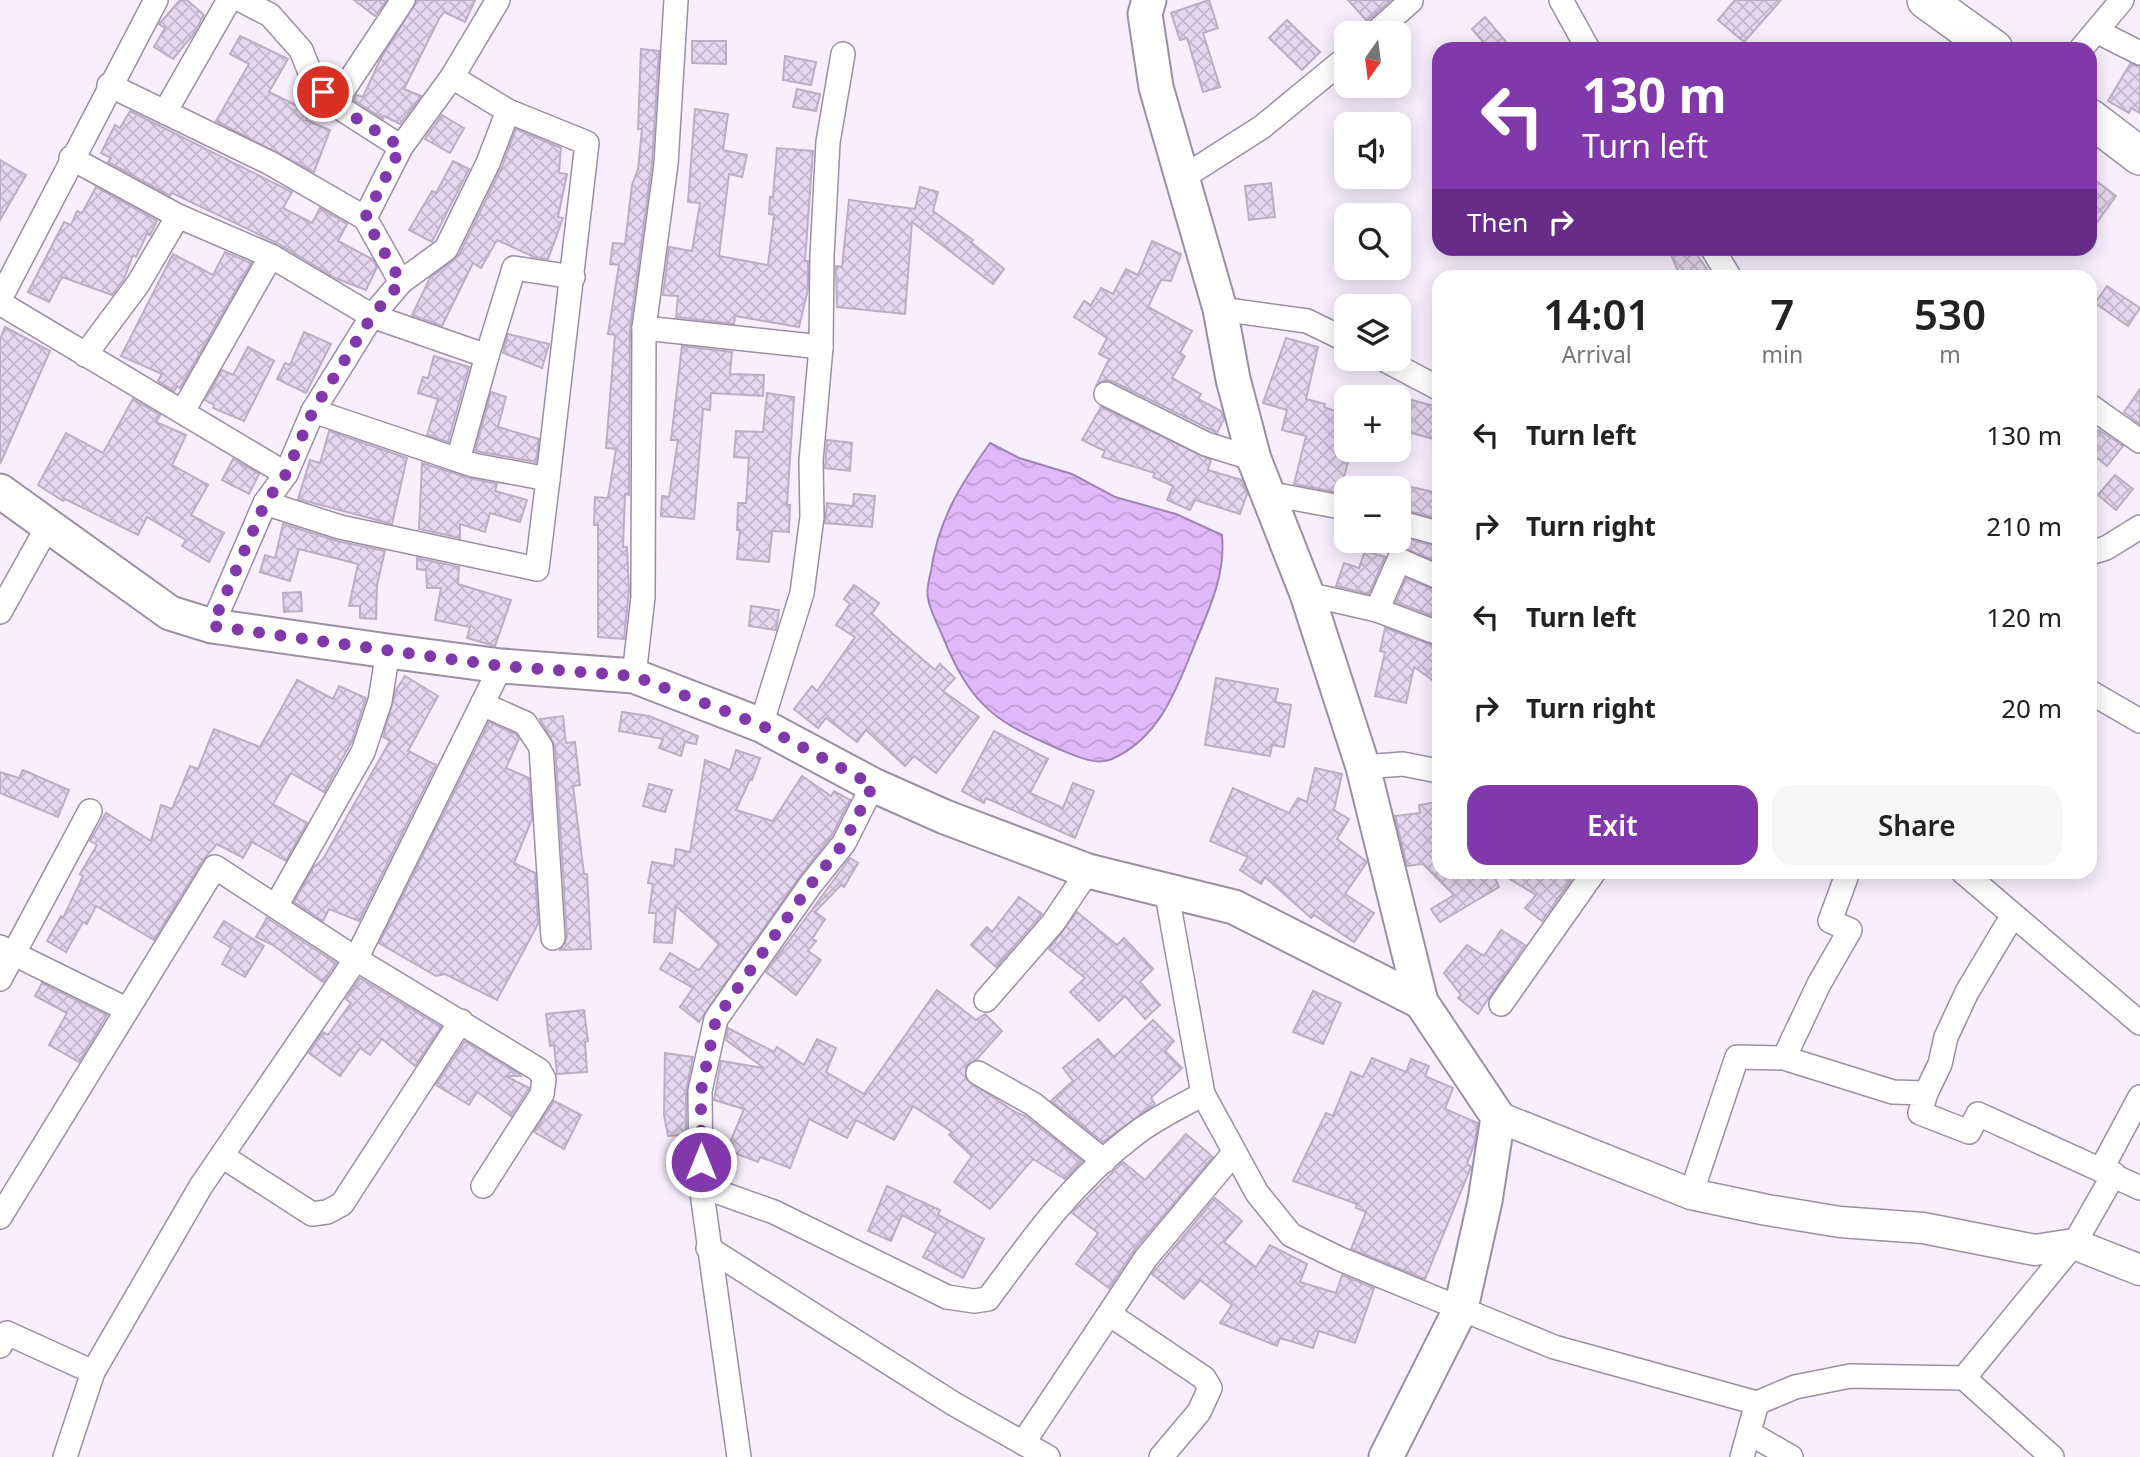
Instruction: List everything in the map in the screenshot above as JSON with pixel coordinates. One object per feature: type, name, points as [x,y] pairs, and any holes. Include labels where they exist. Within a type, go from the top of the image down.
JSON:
[{"type":"main road","points":[[1149,0],[1145,14],[1156,87],[1220,309],[1233,379],[1254,459],[1307,594],[1363,767],[1421,1002],[1498,1117],[1485,1201],[1461,1308],[1386,1457]]},
{"type":"main road","points":[[1926,0],[1984,42]]},
{"type":"main road","points":[[2097,123],[2140,156]]},
{"type":"main road","points":[[0,491],[170,613],[212,626],[388,651],[501,666],[634,676],[761,725],[873,785],[945,817],[1088,871],[1234,907],[1421,1002]]},
{"type":"street","points":[[156,0],[71,158],[0,301],[85,355],[286,474]]},
{"type":"street","points":[[165,112],[229,0]]},
{"type":"street","points":[[242,0],[270,15],[301,50],[313,80],[334,104],[401,147]]},
{"type":"street","points":[[334,104],[403,0]]},
{"type":"street","points":[[365,218],[401,147],[452,77],[498,0]]},
{"type":"street","points":[[634,676],[643,597],[644,328],[666,164],[676,0]]},
{"type":"street","points":[[1561,0],[1584,42]]},
{"type":"street","points":[[2088,42],[2122,0]]},
{"type":"street","points":[[1388,21],[1411,1]]},
{"type":"street","points":[[2098,32],[2140,53]]},
{"type":"street","points":[[761,725],[802,593],[812,517],[811,460],[821,347],[822,256],[828,142],[843,54]]},
{"type":"street","points":[[1182,178],[1262,127],[1334,68]]},
{"type":"street","points":[[265,503],[341,527],[537,569],[587,143],[508,111],[452,77]]},
{"type":"street","points":[[109,85],[270,163],[365,218],[401,282]]},
{"type":"street","points":[[212,626],[265,503],[286,474],[313,411],[372,316],[401,282],[446,249],[488,163],[508,111]]},
{"type":"street","points":[[71,158],[178,216],[271,256],[372,316],[487,356]]},
{"type":"street","points":[[85,355],[138,285],[178,216]]},
{"type":"street","points":[[183,411],[271,256]]},
{"type":"street","points":[[458,460],[514,268],[572,277]]},
{"type":"street","points":[[1220,309],[1307,321],[1334,335]]},
{"type":"street","points":[[644,328],[821,347]]},
{"type":"street","points":[[1406,371],[1432,385]]},
{"type":"street","points":[[1107,394],[1206,444],[1254,459]]},
{"type":"street","points":[[313,411],[458,460],[548,479]]},
{"type":"street","points":[[2097,411],[2140,441]]},
{"type":"street","points":[[1266,493],[1334,506]]},
{"type":"street","points":[[0,611],[49,524]]},
{"type":"street","points":[[1411,526],[1432,531]]},
{"type":"street","points":[[2097,543],[2140,527]]},
{"type":"street","points":[[1377,610],[1399,560],[1432,574]]},
{"type":"street","points":[[1307,594],[1377,610],[1432,631]]},
{"type":"street","points":[[276,906],[363,752],[380,701],[388,651]]},
{"type":"street","points":[[65,1457],[93,1372],[222,1156],[356,958],[501,666]]},
{"type":"street","points":[[2097,696],[2140,721]]},
{"type":"street","points":[[482,704],[525,723],[541,747],[553,938]]},
{"type":"street","points":[[1363,767],[1404,764],[1432,770]]},
{"type":"street","points":[[739,1457],[701,1186],[701,1091],[716,1019],[811,884],[844,843],[873,785]]},
{"type":"street","points":[[0,979],[6,950],[90,811]]},
{"type":"street","points":[[0,1217],[215,867],[356,958],[539,1069],[544,1079],[542,1094],[483,1186]]},
{"type":"street","points":[[986,1000],[1053,923],[1088,871]]},
{"type":"street","points":[[1501,1004],[1589,879]]},
{"type":"street","points":[[1784,1059],[1819,984],[1850,930],[1830,921],[1845,879]]},
{"type":"street","points":[[1971,879],[2140,1023]]},
{"type":"street","points":[[1166,889],[1203,1094],[1257,1193],[1291,1235],[1554,1347],[1758,1403],[1795,1387],[1850,1376],[1964,1378],[2052,1457]]},
{"type":"street","points":[[2013,915],[1967,992],[1946,1037],[1940,1064],[1920,1113],[1969,1132],[1978,1114],[2108,1171],[2140,1188]]},
{"type":"street","points":[[6,950],[126,1009]]},
{"type":"street","points":[[222,1156],[312,1214],[327,1212],[342,1204],[461,1021]]},
{"type":"street","points":[[1691,1194],[1737,1057],[1784,1059],[1893,1092],[1926,1093]]},
{"type":"street","points":[[978,1073],[1033,1104],[1104,1161]]},
{"type":"street","points":[[701,1186],[774,1212],[947,1297],[974,1301],[988,1299],[1053,1210],[1104,1161],[1135,1134],[1203,1094]]},
{"type":"street","points":[[1964,1378],[2074,1244],[2140,1097]]},
{"type":"street","points":[[1498,1117],[1691,1194],[1840,1222],[1923,1228],[2035,1250],[2074,1244],[2140,1270]]},
{"type":"street","points":[[1023,1443],[1146,1258],[1234,1153]]},
{"type":"street","points":[[708,1248],[942,1397],[1048,1457]]},
{"type":"street","points":[[1109,1314],[1204,1378],[1210,1388],[1199,1412],[1161,1457]]},
{"type":"street","points":[[2,1336],[93,1372]]},
{"type":"street","points":[[1742,1457],[1758,1403]]},
{"type":"street","points":[[1751,1434],[1791,1457]]},
{"type":"water","points":[[990,443],[1019,458],[1072,474],[1115,497],[1176,514],[1222,535],[1221,566],[1214,594],[1171,699],[1141,740],[1112,759],[1093,761],[1073,755],[1019,730],[988,709],[964,680],[932,613],[928,588],[939,535],[960,488]]},
{"type":"building","points":[[180,0],[187,0],[204,15],[193,35],[173,59],[154,47],[165,28],[159,24]]},
{"type":"building","points":[[354,0],[384,0],[386,1],[375,16]]},
{"type":"building","points":[[417,0],[475,0],[465,22],[444,12],[439,19],[404,89],[421,96],[400,124],[384,116],[383,119],[354,100],[357,95],[363,97],[380,60]]},
{"type":"building","points":[[1209,0],[1218,28],[1203,33],[1220,87],[1203,92],[1187,38],[1180,40],[1171,13]]},
{"type":"building","points":[[1348,0],[1391,0],[1367,21]]},
{"type":"building","points":[[1735,0],[1781,0],[1744,42],[1718,20]]},
{"type":"building","points":[[1485,17],[1506,42],[1483,42],[1472,29]]},
{"type":"building","points":[[1287,20],[1320,52],[1302,70],[1269,38]]},
{"type":"building","points":[[240,36],[288,59],[269,92],[310,112],[306,120],[330,130],[314,172],[216,121],[249,64],[230,54]]},
{"type":"building","points":[[692,41],[726,41],[726,64],[692,63]]},
{"type":"building","points":[[641,49],[659,51],[652,163],[630,328],[629,495],[625,494],[623,547],[627,547],[629,591],[624,639],[598,637],[598,525],[594,525],[595,497],[608,498],[616,449],[606,448],[615,335],[608,334],[619,265],[610,264],[613,243],[625,244],[632,185],[638,169],[642,129],[638,129]]},
{"type":"building","points":[[785,56],[816,62],[811,85],[783,80]]},
{"type":"building","points":[[2130,64],[2140,67],[2140,113],[2131,108],[2129,113],[2108,101]]},
{"type":"building","points":[[797,89],[820,94],[816,111],[793,107]]},
{"type":"building","points":[[695,109],[728,114],[723,150],[747,155],[742,177],[729,174],[719,256],[768,265],[774,215],[769,214],[770,197],[773,197],[777,148],[813,151],[805,261],[808,261],[808,289],[799,327],[735,316],[734,324],[676,317],[678,296],[663,295],[669,247],[692,251],[700,203],[688,202]]},
{"type":"building","points":[[130,111],[292,192],[283,208],[312,223],[320,208],[347,224],[338,241],[372,259],[377,267],[366,290],[335,278],[277,243],[172,193],[170,196],[108,162],[111,158],[101,153],[115,125],[120,128]]},
{"type":"building","points":[[442,115],[464,128],[450,153],[425,139]]},
{"type":"building","points":[[516,129],[561,148],[559,173],[567,174],[558,217],[563,218],[548,259],[534,257],[497,240],[481,268],[473,263],[442,326],[412,315],[430,278],[459,255],[501,169]]},
{"type":"building","points":[[0,160],[26,175],[0,220]]},
{"type":"building","points":[[453,161],[469,169],[432,242],[409,230],[432,191],[436,193]]},
{"type":"building","points":[[2097,181],[2116,196],[2097,222]]},
{"type":"building","points":[[1271,183],[1275,217],[1249,220],[1245,186]]},
{"type":"building","points":[[96,187],[157,221],[136,257],[133,255],[124,279],[112,295],[62,277],[49,302],[28,292],[64,222],[71,225],[77,211],[82,213]]},
{"type":"building","points":[[920,187],[938,192],[933,211],[973,240],[971,242],[1004,269],[993,284],[912,222],[905,314],[837,307],[836,266],[842,267],[849,200],[915,209]]},
{"type":"building","points":[[1152,241],[1181,254],[1171,281],[1161,280],[1148,307],[1192,331],[1180,353],[1185,356],[1172,378],[1201,394],[1198,399],[1221,411],[1224,419],[1217,433],[1112,381],[1104,380],[1097,384],[1109,359],[1099,354],[1107,338],[1074,317],[1084,301],[1091,305],[1101,288],[1113,294],[1126,269],[1138,275]]},
{"type":"building","points":[[225,252],[251,263],[180,388],[177,386],[174,391],[158,381],[162,374],[121,356],[173,254],[213,275]]},
{"type":"building","points":[[1671,256],[1698,256],[1708,270],[1677,270]]},
{"type":"building","points":[[2107,286],[2140,308],[2128,326],[2097,304]]},
{"type":"building","points":[[5,327],[50,351],[0,464],[0,339]]},
{"type":"building","points":[[304,332],[331,344],[306,393],[277,379],[285,363],[290,365]]},
{"type":"building","points":[[508,334],[549,344],[542,368],[503,353]]},
{"type":"building","points":[[1286,338],[1318,347],[1306,399],[1325,404],[1324,407],[1334,411],[1334,462],[1348,462],[1344,476],[1334,476],[1334,492],[1294,484],[1306,436],[1282,430],[1287,410],[1263,403]]},
{"type":"building","points":[[682,346],[732,352],[730,374],[764,375],[763,396],[711,393],[710,410],[703,409],[694,519],[661,516],[662,496],[669,497],[678,440],[671,440]]},
{"type":"building","points":[[248,347],[274,361],[244,421],[213,408],[214,405],[205,400],[222,370],[233,375]]},
{"type":"building","points":[[434,356],[469,367],[448,442],[427,435],[438,399],[418,393],[423,377],[428,378]]},
{"type":"building","points":[[2140,389],[2140,424],[2124,412]]},
{"type":"building","points":[[491,392],[506,397],[498,427],[539,439],[536,462],[475,451]]},
{"type":"building","points":[[767,393],[794,397],[787,505],[790,505],[789,532],[772,531],[769,562],[737,559],[740,530],[737,530],[738,503],[746,503],[749,458],[734,457],[736,431],[763,432]]},
{"type":"building","points":[[133,399],[160,415],[156,422],[186,435],[172,465],[208,485],[191,515],[224,533],[209,562],[182,546],[186,540],[147,517],[138,535],[65,499],[63,501],[38,485],[66,433],[103,453]]},
{"type":"building","points":[[1412,400],[1432,405],[1432,439],[1411,433]]},
{"type":"building","points":[[1101,407],[1211,460],[1208,470],[1242,480],[1247,494],[1240,514],[1195,500],[1190,510],[1167,500],[1173,486],[1153,477],[1155,473],[1102,457],[1105,451],[1082,440]]},
{"type":"building","points":[[2099,430],[2123,446],[2107,466],[2097,458]]},
{"type":"building","points":[[329,431],[407,458],[392,524],[298,499],[310,460],[320,463]]},
{"type":"building","points":[[827,440],[852,443],[850,471],[825,468]]},
{"type":"building","points":[[233,459],[259,474],[249,494],[222,480]]},
{"type":"building","points":[[422,463],[497,484],[495,491],[527,500],[520,522],[490,513],[485,532],[460,524],[460,538],[419,529]]},
{"type":"building","points":[[2115,475],[2133,489],[2116,510],[2098,495]]},
{"type":"building","points":[[1411,487],[1432,492],[1432,517],[1411,512]]},
{"type":"building","points":[[854,494],[875,496],[872,527],[825,523],[827,503],[853,506]]},
{"type":"building","points":[[283,524],[337,541],[385,551],[377,585],[376,619],[360,618],[360,606],[349,606],[358,564],[299,549],[290,581],[260,572],[265,555],[275,558]]},
{"type":"building","points":[[1411,540],[1432,545],[1432,560],[1411,551]]},
{"type":"building","points":[[1364,553],[1385,557],[1369,594],[1336,586],[1344,563],[1359,568]]},
{"type":"building","points":[[417,558],[459,567],[458,584],[511,600],[495,646],[467,638],[470,627],[435,620],[441,588],[427,588],[426,570],[417,569]]},
{"type":"building","points":[[1406,578],[1432,589],[1432,616],[1396,602]]},
{"type":"building","points":[[854,585],[879,603],[872,614],[892,633],[935,670],[940,664],[955,678],[943,691],[979,717],[936,773],[914,756],[905,766],[866,730],[857,742],[826,718],[818,728],[794,709],[812,686],[817,691],[855,637],[836,625],[850,604],[844,599]]},
{"type":"building","points":[[301,592],[302,611],[284,612],[283,593]]},
{"type":"building","points":[[751,606],[779,610],[776,630],[749,626]]},
{"type":"building","points":[[1385,628],[1432,645],[1432,680],[1414,667],[1406,703],[1375,696],[1385,652],[1380,651]]},
{"type":"building","points":[[405,676],[438,696],[408,751],[436,765],[359,921],[329,909],[323,921],[294,902],[313,868],[323,859],[390,741],[383,737],[396,690]]},
{"type":"building","points":[[1216,678],[1278,689],[1275,702],[1291,705],[1284,747],[1272,745],[1270,756],[1205,745]]},
{"type":"building","points":[[297,680],[333,699],[339,686],[366,698],[352,741],[324,792],[291,773],[273,804],[307,823],[286,861],[252,842],[243,858],[217,844],[203,860],[154,940],[96,906],[87,924],[83,922],[66,952],[47,941],[61,916],[63,918],[83,876],[80,874],[97,845],[90,841],[106,813],[151,841],[161,805],[172,809],[190,766],[198,769],[214,729],[260,747]]},
{"type":"building","points":[[622,712],[649,716],[698,736],[696,744],[685,742],[681,756],[659,748],[663,739],[619,731]]},
{"type":"building","points":[[563,716],[566,743],[575,742],[580,785],[573,786],[584,874],[587,874],[591,949],[560,950],[567,937],[555,746],[540,719]]},
{"type":"building","points":[[489,722],[516,734],[519,739],[506,768],[529,778],[532,819],[514,863],[535,873],[538,924],[497,1000],[445,974],[436,976],[379,943]]},
{"type":"building","points":[[994,731],[1048,759],[1030,793],[1063,808],[1073,783],[1094,791],[1075,838],[986,798],[984,803],[962,791]]},
{"type":"building","points":[[736,750],[760,758],[736,810],[773,821],[802,776],[831,796],[834,791],[850,800],[832,835],[800,876],[699,1022],[680,1007],[693,988],[660,969],[670,953],[699,970],[719,944],[676,906],[672,943],[654,942],[656,913],[649,913],[653,884],[648,883],[652,862],[674,866],[676,849],[690,852],[705,760],[730,770]]},
{"type":"building","points":[[1315,768],[1342,774],[1334,810],[1349,819],[1337,839],[1367,862],[1345,894],[1374,913],[1354,942],[1314,915],[1311,918],[1265,877],[1261,884],[1240,870],[1248,857],[1210,841],[1233,788],[1289,813],[1298,798],[1307,802]]},
{"type":"building","points":[[23,770],[69,790],[58,817],[0,793],[0,772],[19,778]]},
{"type":"building","points":[[649,784],[672,790],[665,812],[643,806]]},
{"type":"building","points":[[1432,803],[1432,873],[1423,864],[1407,866],[1395,816],[1420,813],[1419,805]]},
{"type":"building","points":[[850,858],[858,863],[844,887],[841,885],[815,912],[825,919],[812,939],[816,941],[808,951],[821,960],[796,995],[766,972]]},
{"type":"building","points":[[1438,879],[1495,879],[1499,887],[1440,922],[1431,909],[1454,895]]},
{"type":"building","points":[[1510,879],[1571,880],[1542,921],[1525,908],[1536,895]]},
{"type":"building","points":[[1019,897],[1042,914],[996,967],[971,945],[987,927],[992,932]]},
{"type":"building","points":[[1077,912],[1117,945],[1124,938],[1153,969],[1140,982],[1160,1005],[1145,1019],[1125,996],[1099,1021],[1070,992],[1085,978],[1049,949]]},
{"type":"building","points":[[267,918],[336,963],[323,982],[273,945],[256,937]]},
{"type":"building","points":[[224,921],[264,946],[245,977],[222,964],[231,948],[214,937]]},
{"type":"building","points":[[1501,930],[1525,945],[1478,1014],[1458,998],[1461,995],[1444,973],[1467,945],[1484,956]]},
{"type":"building","points":[[360,978],[441,1027],[415,1066],[382,1039],[370,1055],[360,1048],[340,1076],[309,1053],[323,1032],[328,1035],[351,1003],[346,999]]},
{"type":"building","points":[[42,983],[107,1015],[79,1062],[49,1045],[67,1013],[35,996]]},
{"type":"building","points":[[937,990],[976,1020],[985,1014],[1002,1031],[977,1059],[966,1066],[966,1079],[1025,1116],[1082,1161],[1065,1179],[1033,1159],[990,1209],[954,1182],[972,1156],[949,1135],[952,1132],[913,1106],[894,1140],[856,1120],[847,1138],[809,1119],[790,1168],[760,1157],[758,1162],[727,1150],[744,1109],[714,1100],[721,1061],[764,1068],[726,1040],[728,1028],[774,1052],[777,1047],[804,1065],[817,1039],[836,1048],[826,1072],[864,1094]]},
{"type":"building","points":[[1313,991],[1341,1003],[1323,1044],[1293,1032]]},
{"type":"building","points":[[584,1010],[588,1041],[585,1042],[587,1072],[557,1074],[554,1045],[550,1046],[546,1014]]},
{"type":"building","points":[[1153,1020],[1174,1041],[1165,1051],[1182,1068],[1151,1098],[1155,1104],[1103,1142],[1051,1101],[1073,1081],[1063,1068],[1098,1039],[1114,1057]]},
{"type":"building","points":[[465,1041],[519,1074],[521,1076],[506,1076],[529,1088],[511,1116],[477,1092],[469,1105],[436,1085]]},
{"type":"building","points":[[665,1053],[693,1057],[686,1091],[686,1135],[668,1136],[664,1115]]},
{"type":"building","points":[[1372,1058],[1406,1072],[1411,1059],[1429,1066],[1425,1076],[1453,1088],[1445,1109],[1478,1123],[1474,1146],[1467,1163],[1471,1167],[1425,1279],[1351,1249],[1366,1212],[1356,1208],[1357,1204],[1293,1181],[1326,1113],[1333,1116],[1351,1072],[1363,1077]]},
{"type":"building","points":[[554,1101],[581,1115],[564,1149],[534,1132]]},
{"type":"building","points":[[1186,1134],[1213,1157],[1135,1249],[1109,1288],[1076,1264],[1098,1233],[1072,1213],[1123,1162],[1145,1180]]},
{"type":"building","points":[[887,1186],[940,1210],[938,1215],[984,1239],[963,1278],[923,1257],[936,1233],[902,1215],[891,1241],[868,1231]]},
{"type":"building","points":[[1215,1198],[1242,1221],[1224,1242],[1256,1267],[1270,1245],[1307,1264],[1300,1282],[1336,1293],[1342,1275],[1374,1288],[1355,1343],[1319,1331],[1313,1348],[1280,1338],[1277,1346],[1220,1323],[1232,1305],[1200,1280],[1184,1299],[1152,1274]]},
{"type":"route","points":[[323,92],[334,104],[401,147],[365,218],[401,282],[372,316],[313,411],[286,474],[265,503],[212,626],[501,666],[634,676],[761,725],[873,785],[844,843],[811,884],[789,919],[716,1019],[701,1091],[701,1162]]}]
